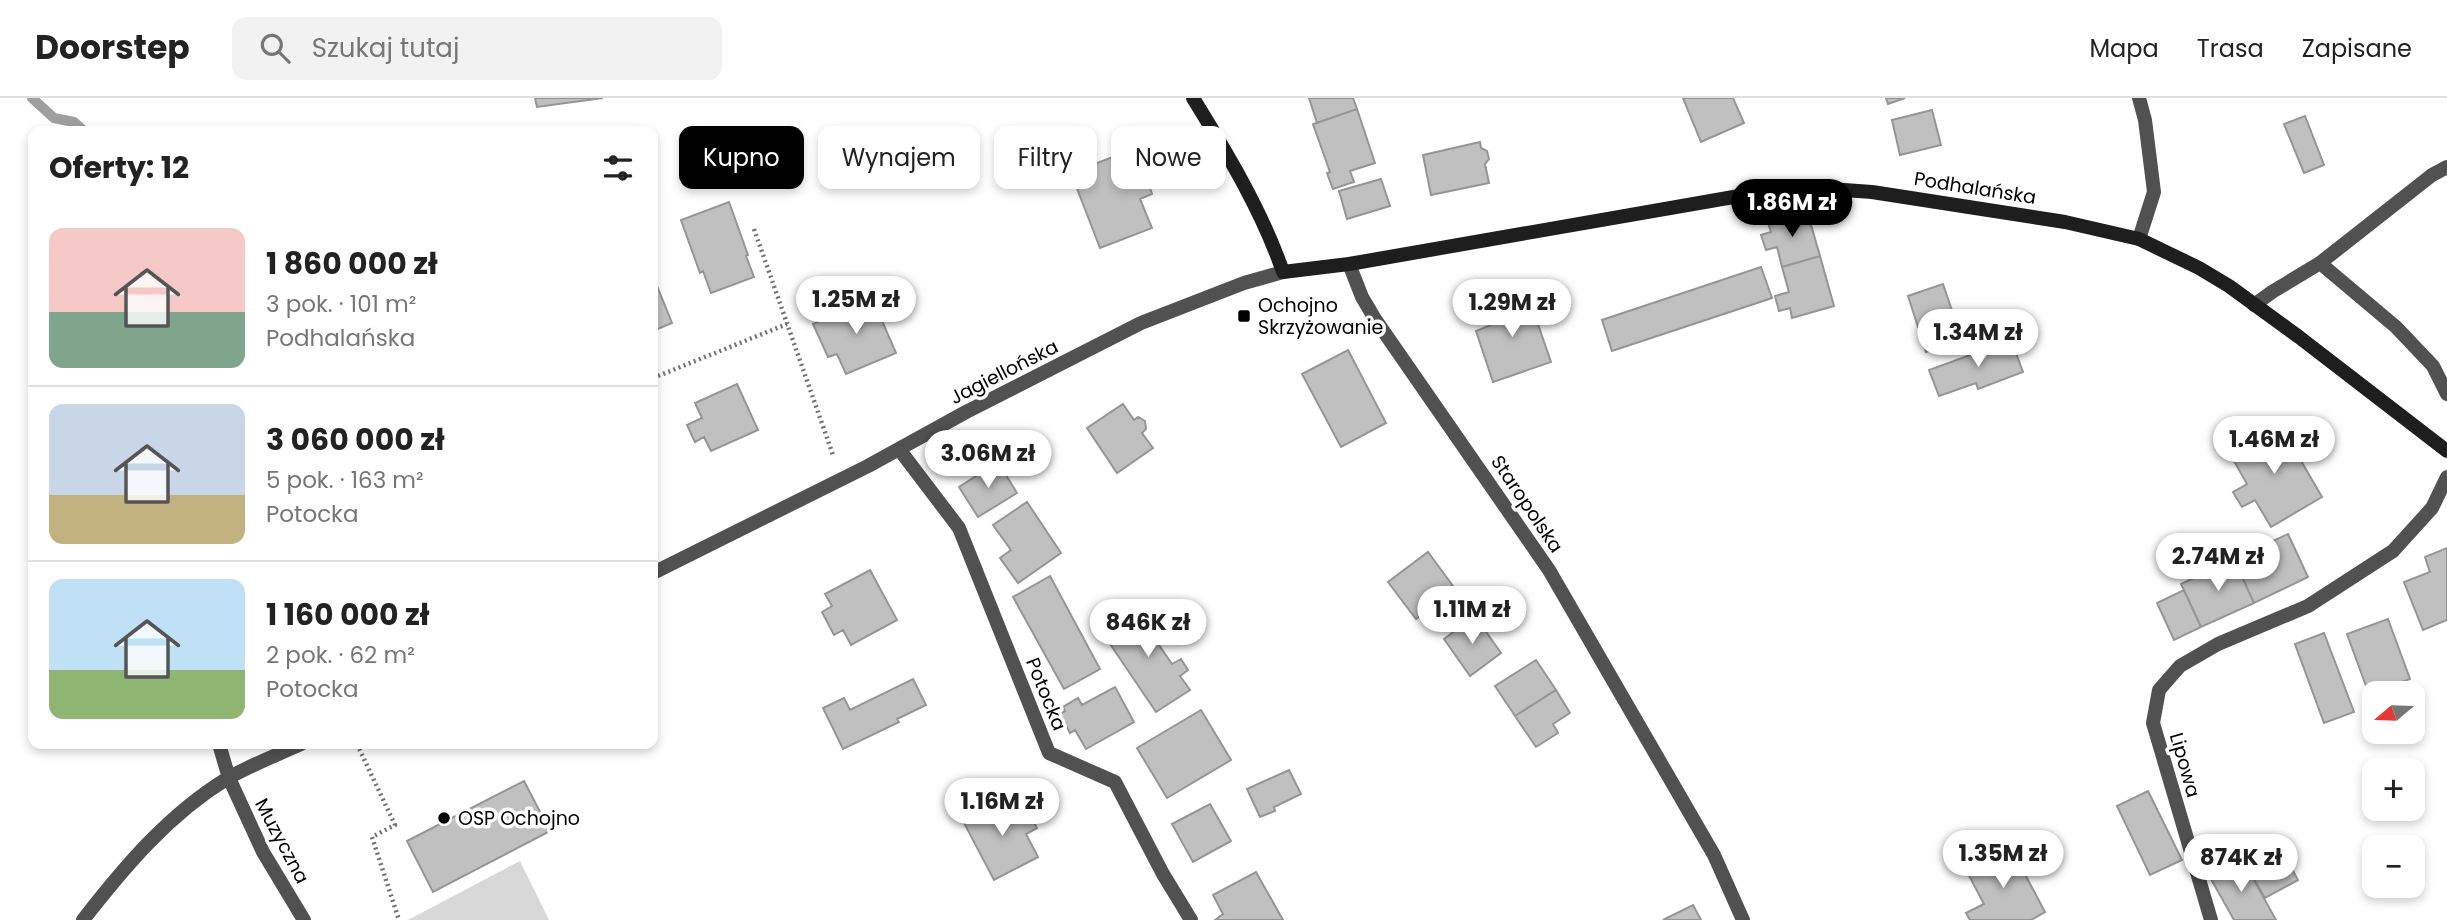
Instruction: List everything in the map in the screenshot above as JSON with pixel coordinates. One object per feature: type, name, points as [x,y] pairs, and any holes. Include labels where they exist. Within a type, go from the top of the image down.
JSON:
[{"type":"street","points":[[1193,98],[1228,156],[1275,249],[1283,272]]},
{"type":"street","points":[[2138,98],[2145,120],[2154,192],[2138,239]]},
{"type":"street","points":[[2254,305],[2320,263],[2432,175],[2447,167]]},
{"type":"street","name":"Podhalańska","points":[[1349,264],[1745,195],[1830,189],[1958,204],[2065,222],[2138,239],[2199,268],[2370,390],[2447,452]]},
{"type":"street","points":[[2320,263],[2396,327],[2433,366],[2447,394]]},
{"type":"street","name":"Jagiellońska","points":[[658,571],[842,479],[1141,323],[1244,283],[1283,272],[1349,264]]},
{"type":"street","name":"Staropolska","points":[[1349,264],[1362,297],[1375,319],[1549,570],[1714,855],[1743,920]]},
{"type":"street","name":"Potocka","points":[[899,449],[958,528],[1049,753],[1115,782],[1163,874],[1191,920]]},
{"type":"street","name":"Lipowa","points":[[2211,920],[2153,723],[2159,690],[2180,666],[2218,644],[2308,606],[2393,551],[2432,508],[2447,477]]},
{"type":"street","name":"Muzyczna","points":[[220,749],[229,778],[262,852],[304,920]]},
{"type":"street","points":[[83,920],[123,869],[175,817],[229,778],[290,749]]},
{"type":"path","points":[[754,229],[842,479]]},
{"type":"path","points":[[658,376],[787,324]]},
{"type":"path","points":[[359,749],[395,825],[372,836],[398,920]]},
{"type":"shaded area","points":[[520,861],[549,920],[408,920]]},
{"type":"building","points":[[535,98],[603,98],[537,107]]},
{"type":"building","points":[[1309,98],[1353,98],[1357,109],[1317,123]]},
{"type":"building","points":[[1683,98],[1733,98],[1744,123],[1701,142]]},
{"type":"building","points":[[1886,98],[1905,98],[1888,104]]},
{"type":"building","points":[[1357,109],[1375,163],[1350,171],[1354,182],[1333,189],[1327,173],[1330,172],[1313,124]]},
{"type":"building","points":[[1932,110],[1941,145],[1900,155],[1892,120]]},
{"type":"building","points":[[2305,116],[2324,165],[2304,173],[2284,124]]},
{"type":"building","points":[[1480,142],[1489,159],[1485,164],[1489,183],[1431,195],[1423,155]]},
{"type":"building","points":[[1111,158],[1111,189],[1150,189],[1152,194],[1140,199],[1152,228],[1100,248],[1077,189],[1097,189],[1097,163]]},
{"type":"building","points":[[1381,179],[1390,206],[1347,219],[1339,191]]},
{"type":"building","points":[[729,202],[754,277],[711,293],[703,271],[700,273],[681,220]]},
{"type":"building","points":[[1807,211],[1820,256],[1782,267],[1777,247],[1766,250],[1761,235],[1771,232],[1768,223]]},
{"type":"building","points":[[1820,256],[1834,306],[1792,318],[1790,308],[1779,311],[1775,296],[1789,292],[1782,267]]},
{"type":"building","points":[[1761,267],[1772,298],[1612,351],[1602,320]]},
{"type":"building","points":[[1943,284],[1962,340],[1926,352],[1908,296]]},
{"type":"building","points":[[658,288],[672,323],[658,329]]},
{"type":"building","points":[[1519,293],[1525,312],[1533,310],[1551,362],[1493,382],[1476,331],[1491,325],[1484,305]]},
{"type":"building","points":[[872,298],[896,353],[846,374],[837,354],[828,357],[813,324]]},
{"type":"building","points":[[2011,340],[2023,372],[1978,389],[1976,383],[1939,396],[1929,370]]},
{"type":"building","points":[[1348,350],[1386,423],[1341,447],[1302,374]]},
{"type":"building","points":[[737,384],[758,430],[711,451],[704,437],[695,442],[687,425],[702,418],[695,403]]},
{"type":"building","points":[[1123,404],[1134,420],[1138,417],[1145,421],[1146,429],[1142,433],[1153,448],[1117,473],[1087,428]]},
{"type":"building","points":[[2279,423],[2322,497],[2271,527],[2255,500],[2242,507],[2233,492],[2247,484],[2229,452]]},
{"type":"building","points":[[998,462],[1017,493],[978,517],[959,487]]},
{"type":"building","points":[[1027,502],[1061,553],[1018,583],[1000,558],[1011,550],[993,525]]},
{"type":"building","points":[[2288,534],[2308,577],[2254,603],[2234,559]]},
{"type":"building","points":[[2447,548],[2447,620],[2423,630],[2404,582],[2430,572],[2425,557]]},
{"type":"building","points":[[1428,552],[1456,590],[1416,619],[1388,582]]},
{"type":"building","points":[[2234,559],[2254,603],[2201,627],[2181,584]]},
{"type":"building","points":[[870,570],[897,620],[851,645],[843,630],[834,635],[822,612],[832,606],[825,594]]},
{"type":"building","points":[[1050,576],[1100,669],[1064,689],[1013,597]]},
{"type":"building","points":[[2184,590],[2201,627],[2174,640],[2157,603]]},
{"type":"building","points":[[1139,608],[1148,622],[1155,617],[1169,638],[1159,645],[1172,664],[1181,659],[1188,670],[1180,676],[1190,690],[1156,712],[1102,632]]},
{"type":"building","points":[[1475,616],[1501,653],[1470,676],[1444,639]]},
{"type":"building","points":[[2388,619],[2410,679],[2364,681],[2347,634]]},
{"type":"building","points":[[2324,633],[2354,712],[2324,723],[2295,644]]},
{"type":"building","points":[[1536,660],[1556,690],[1515,716],[1495,686]]},
{"type":"building","points":[[913,679],[926,705],[897,719],[899,722],[843,749],[823,708],[844,698],[850,710]]},
{"type":"building","points":[[1115,687],[1134,722],[1086,749],[1075,730],[1070,733],[1060,714],[1065,711],[1063,707],[1078,698],[1082,705]]},
{"type":"building","points":[[1556,690],[1570,713],[1553,724],[1558,733],[1536,747],[1515,716]]},
{"type":"building","points":[[1201,710],[1231,760],[1167,798],[1137,748]]},
{"type":"building","points":[[1289,770],[1301,794],[1274,807],[1275,811],[1260,817],[1247,789]]},
{"type":"building","points":[[524,781],[550,831],[433,892],[407,841]]},
{"type":"building","points":[[2148,791],[2182,860],[2150,875],[2117,806]]},
{"type":"building","points":[[1007,797],[1019,819],[1029,813],[1037,828],[1026,834],[1038,857],[994,880],[963,821]]},
{"type":"building","points":[[1210,804],[1231,841],[1193,862],[1172,824]]},
{"type":"building","points":[[2279,845],[2298,880],[2265,898],[2245,864]]},
{"type":"building","points":[[2010,846],[2045,912],[2031,920],[1970,920],[1966,913],[1984,904],[1966,870]]},
{"type":"building","points":[[2223,864],[2228,873],[2245,864],[2276,920],[2234,920],[2207,872]]},
{"type":"building","points":[[1256,872],[1283,920],[1215,920],[1223,914],[1213,895]]},
{"type":"building","points":[[1693,905],[1701,920],[1663,920]]},
{"type":"waterway","points":[[32,98],[54,118],[74,122],[78,126]]},
{"type":"place","name":"Ochojno Skrzyżowanie","points":[[1244,316]]},
{"type":"place","name":"OSP Ochojno","points":[[444,818]]}]
